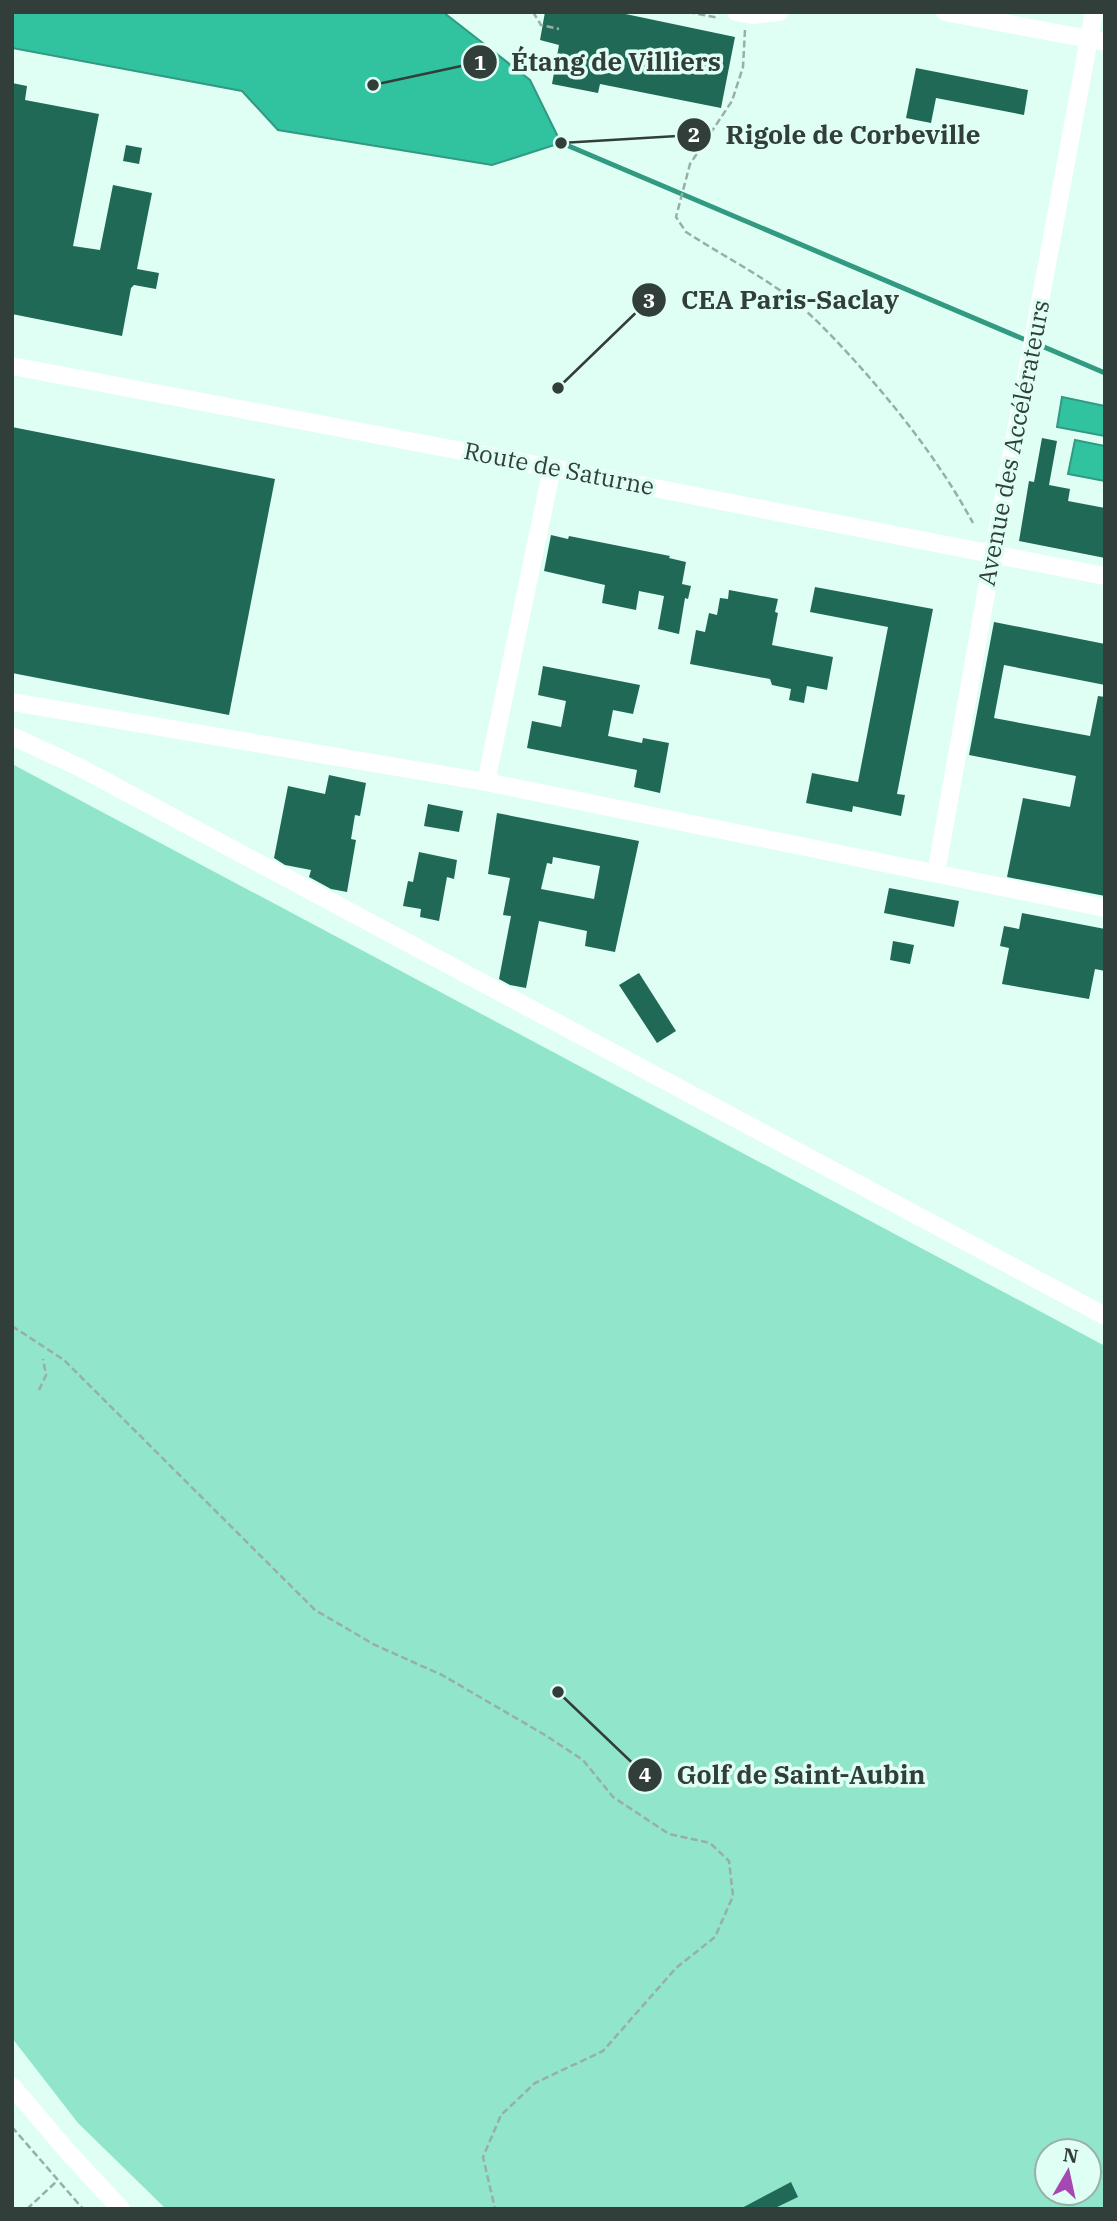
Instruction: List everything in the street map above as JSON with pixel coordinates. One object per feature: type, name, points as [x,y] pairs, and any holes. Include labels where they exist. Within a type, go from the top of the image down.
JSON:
[{"type":"street","points":[[734,18],[779,12]]},
{"type":"street","points":[[947,12],[1019,19],[1097,40]]},
{"type":"street","name":"Avenue des Accélérateurs","points":[[936,873],[993,554],[1097,40],[1094,12]]},
{"type":"street","name":"Route de Saturne","points":[[12,366],[1105,576]]},
{"type":"street","points":[[486,782],[552,468]]},
{"type":"street","points":[[12,702],[486,782],[1105,908]]},
{"type":"street","points":[[12,736],[81,768],[1105,1316]]},
{"type":"street","points":[[12,2086],[121,2209]]},
{"type":"path","points":[[533,12],[541,25],[559,29]]},
{"type":"path","points":[[688,12],[734,18],[743,67],[732,100],[691,164],[676,217],[686,232],[782,291],[827,330],[879,388],[926,449],[957,493],[973,523]]},
{"type":"path","points":[[12,1326],[64,1360],[315,1610],[375,1645],[442,1675],[545,1735],[583,1760],[613,1797],[669,1835],[710,1843],[729,1861],[733,1896],[715,1937],[676,1968],[603,2051],[535,2083],[500,2115],[483,2157],[495,2209]]},
{"type":"path","points":[[38,1391],[46,1375],[43,1359]]},
{"type":"path","points":[[12,2127],[83,2209]]},
{"type":"path","points":[[27,2209],[57,2181]]},
{"type":"shaded area","points":[[12,12],[443,12],[530,80],[561,143],[492,165],[278,130],[242,91],[12,48]]},
{"type":"shaded area","points":[[1062,397],[1105,406],[1105,436],[1057,427]]},
{"type":"shaded area","points":[[1075,440],[1105,446],[1105,481],[1068,474]]},
{"type":"shaded area","points":[[12,764],[1105,1346],[1105,2209],[166,2209],[78,2123],[12,2038]]},
{"type":"building","points":[[545,12],[616,12],[735,37],[721,108],[600,84],[598,93],[552,84],[559,45],[540,40]]},
{"type":"building","points":[[916,68],[1028,90],[1024,115],[936,98],[931,123],[906,118]]},
{"type":"building","points":[[12,83],[27,86],[25,100],[99,114],[73,246],[100,250],[113,185],[152,193],[137,269],[159,273],[156,289],[134,285],[131,288],[122,336],[12,314]]},
{"type":"building","points":[[126,145],[142,148],[139,164],[123,161]]},
{"type":"building","points":[[12,427],[275,479],[229,715],[12,673]]},
{"type":"building","points":[[1042,438],[1057,441],[1049,485],[1070,489],[1068,501],[1105,508],[1105,558],[1019,541],[1029,481],[1034,482]]},
{"type":"building","points":[[551,535],[568,539],[569,536],[670,556],[669,558],[686,562],[682,584],[691,586],[688,599],[685,598],[679,634],[658,629],[664,596],[639,591],[636,610],[602,603],[605,585],[544,571]]},
{"type":"building","points":[[815,587],[933,609],[897,794],[905,795],[901,816],[853,806],[852,812],[806,803],[812,773],[858,782],[888,627],[810,612]]},
{"type":"building","points":[[729,590],[778,599],[772,645],[833,657],[827,690],[807,686],[804,703],[789,700],[791,689],[772,685],[770,679],[690,664],[696,630],[705,632],[709,613],[717,615],[720,598],[728,599]]},
{"type":"building","points":[[994,622],[1105,644],[1105,685],[1004,665],[994,718],[1090,736],[1098,696],[1105,697],[1105,896],[1007,877],[1023,798],[1070,807],[1076,776],[969,755]]},
{"type":"building","points":[[543,666],[640,685],[633,714],[613,710],[608,736],[642,743],[643,738],[669,743],[660,793],[634,787],[637,770],[527,748],[532,721],[561,727],[566,701],[538,695]]},
{"type":"building","points":[[329,775],[366,783],[360,816],[355,815],[351,839],[356,840],[347,892],[331,889],[309,877],[311,870],[285,865],[274,858],[288,786],[325,794]]},
{"type":"building","points":[[428,804],[463,811],[459,832],[424,826]]},
{"type":"building","points":[[497,813],[639,841],[615,952],[585,946],[587,931],[539,921],[526,988],[510,985],[499,979],[511,916],[503,915],[510,878],[488,874]],"holes":[[[553,857],[600,866],[594,899],[541,889],[547,863],[552,864]]]},
{"type":"building","points":[[419,852],[457,860],[454,879],[447,877],[439,921],[420,917],[421,909],[403,906],[408,881],[413,882]]},
{"type":"building","points":[[889,888],[959,901],[954,927],[884,913]]},
{"type":"building","points":[[1022,913],[1105,929],[1105,971],[1095,969],[1089,999],[1002,984],[1009,948],[1000,946],[1004,926],[1019,929]]},
{"type":"building","points":[[893,941],[914,945],[910,964],[890,960]]},
{"type":"building","points":[[639,973],[676,1031],[657,1043],[619,985]]},
{"type":"building","points":[[791,2182],[798,2197],[773,2209],[740,2209]]},
{"type":"waterway","points":[[557,141],[1028,341]]},
{"type":"waterway","points":[[1037,344],[1105,373]]},
{"type":"place","name":"Étang de Villiers","points":[[373,85]]},
{"type":"place","name":"Rigole de Corbeville","points":[[561,143]]},
{"type":"place","name":"CEA Paris-Saclay","points":[[558,388]]},
{"type":"place","name":"Golf de Saint-Aubin","points":[[558,1692]]}]
